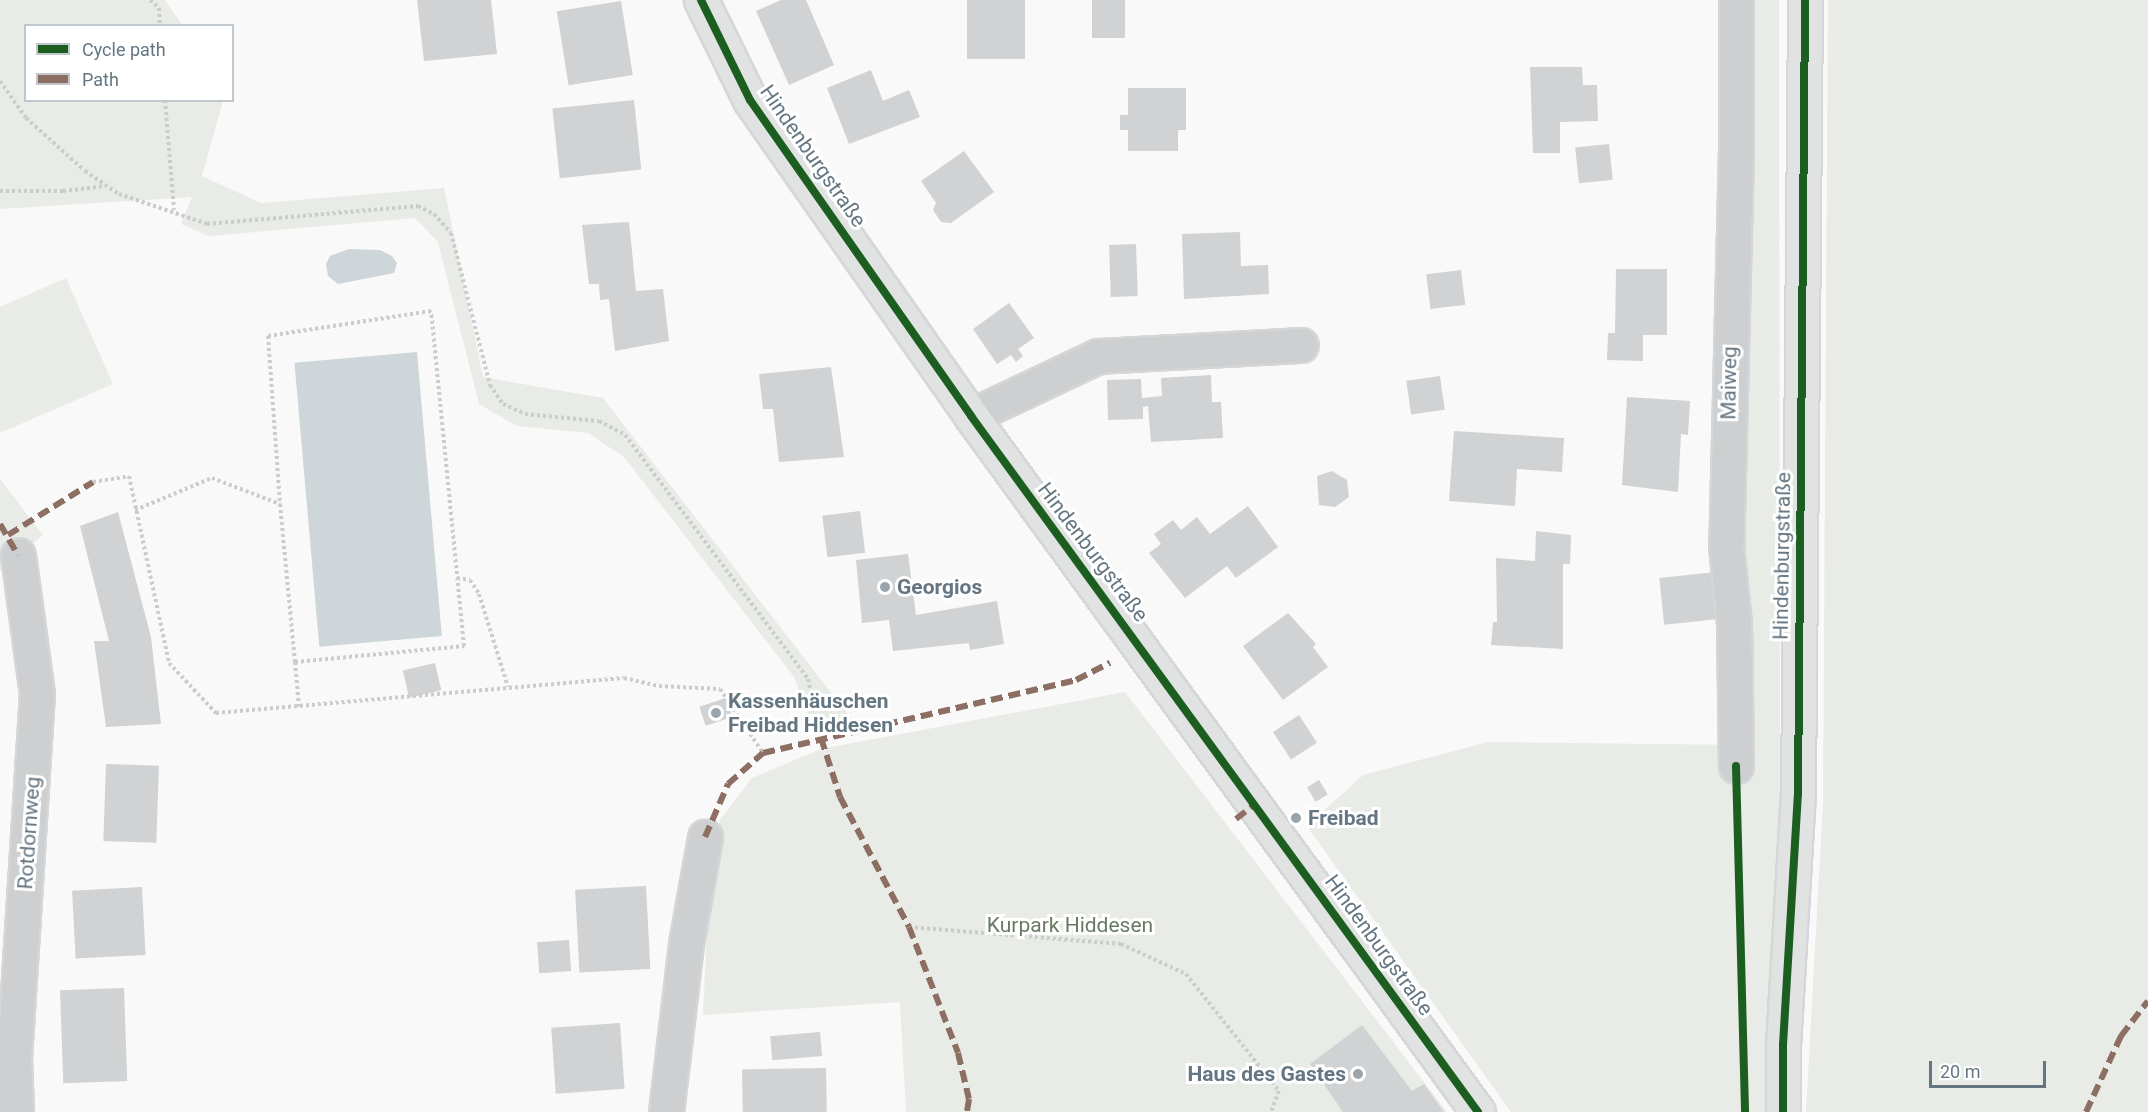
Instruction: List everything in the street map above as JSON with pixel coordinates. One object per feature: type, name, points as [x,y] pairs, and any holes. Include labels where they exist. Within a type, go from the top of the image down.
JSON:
[{"type":"main road","name":"Hindenburgstraße","points":[[1783,1112],[1783,1045],[1798,794],[1805,0]]},
{"type":"main road","name":"Hindenburgstraße","points":[[707,2],[750,100],[971,416],[1478,1112]]},
{"type":"street","name":"Maiweg","points":[[1736,0],[1736,149],[1726,546],[1734,624],[1736,766]]},
{"type":"street","points":[[971,416],[1098,356],[1301,345]]},
{"type":"street","name":"Rotdornweg","points":[[16,1112],[14,1058],[37,694],[18,555]]},
{"type":"street","points":[[666,1112],[686,944],[705,837]]},
{"type":"path","points":[[150,0],[159,8],[160,24]]},
{"type":"path","points":[[0,81],[26,118],[107,186],[119,194],[174,210],[207,224],[418,206],[434,214],[451,233],[489,385],[503,404],[525,414],[599,421],[625,435],[808,679],[821,738]]},
{"type":"path","points":[[165,102],[174,210]]},
{"type":"path","points":[[0,191],[63,191],[107,186]]},
{"type":"path","points":[[295,662],[464,646],[431,311],[268,336],[280,504],[295,662],[300,707]]},
{"type":"path","points":[[93,482],[129,476],[169,663],[216,713],[624,678],[659,686],[720,689],[763,753]]},
{"type":"path","points":[[135,510],[212,478],[280,504]]},
{"type":"path","points":[[457,578],[470,580],[479,594],[508,687]]},
{"type":"path","points":[[909,927],[1121,944],[1186,974],[1279,1091],[1271,1112]]},
{"type":"green space","points":[[0,0],[165,0],[181,24],[24,24],[24,102],[223,102],[202,176],[261,203],[444,188],[483,377],[603,398],[853,721],[810,718],[794,677],[624,457],[588,433],[517,426],[479,404],[438,242],[415,218],[209,236],[181,224],[192,197],[0,209]]},
{"type":"green space","points":[[1747,0],[1779,0],[1780,793],[1765,1112],[1511,1112],[1307,826],[1363,775],[1488,742],[1747,745],[1738,555]]},
{"type":"green space","points":[[1828,0],[2148,0],[2148,1112],[1806,1112],[1823,803]]},
{"type":"green space","points":[[66,278],[113,384],[0,433],[0,307]]},
{"type":"green space","points":[[0,479],[43,535],[0,570]]},
{"type":"green space","name":"Kurpark Hiddesen","points":[[1125,692],[1447,1112],[906,1112],[900,1002],[703,1015],[711,847],[720,820],[752,778],[821,749]]},
{"type":"shaded area","points":[[349,249],[380,250],[392,256],[397,263],[394,273],[338,284],[328,276],[326,264],[330,256]]},
{"type":"shaded area","points":[[417,352],[442,636],[319,647],[294,363]]},
{"type":"building","points":[[417,0],[491,0],[497,54],[424,61]]},
{"type":"building","points":[[781,0],[806,0],[834,65],[789,85],[756,11]]},
{"type":"building","points":[[967,0],[1025,0],[1025,59],[967,59]]},
{"type":"building","points":[[1092,0],[1125,0],[1125,38],[1092,38]]},
{"type":"building","points":[[621,1],[633,75],[569,85],[557,11]]},
{"type":"building","points":[[1530,67],[1582,67],[1583,85],[1597,85],[1598,121],[1560,122],[1560,153],[1533,153]]},
{"type":"building","points":[[871,70],[883,101],[909,90],[920,117],[849,144],[827,88]]},
{"type":"building","points":[[1128,88],[1186,88],[1186,130],[1178,130],[1178,151],[1128,151],[1128,130],[1120,130],[1120,115],[1128,115]]},
{"type":"building","points":[[634,100],[641,170],[560,178],[552,109]]},
{"type":"building","points":[[1609,144],[1613,180],[1579,183],[1575,148]]},
{"type":"building","points":[[964,151],[994,192],[951,223],[941,222],[933,210],[936,203],[921,181]]},
{"type":"building","points":[[629,222],[636,291],[663,289],[669,341],[615,351],[609,299],[600,300],[599,284],[589,284],[582,225]]},
{"type":"building","points":[[1240,232],[1241,266],[1268,265],[1269,294],[1184,299],[1182,234]]},
{"type":"building","points":[[1136,244],[1138,296],[1111,297],[1109,245]]},
{"type":"building","points":[[1616,269],[1667,269],[1667,335],[1643,335],[1643,361],[1607,360],[1608,333],[1615,333]]},
{"type":"building","points":[[1461,270],[1465,305],[1431,309],[1426,274]]},
{"type":"building","points":[[1009,303],[1034,338],[1018,349],[1023,356],[1016,362],[1011,355],[997,364],[973,329]]},
{"type":"building","points":[[831,367],[844,457],[779,462],[773,409],[763,409],[759,374]]},
{"type":"building","points":[[1211,375],[1212,402],[1221,402],[1223,438],[1151,442],[1148,406],[1143,407],[1143,419],[1108,420],[1107,380],[1141,379],[1142,398],[1162,396],[1161,378]]},
{"type":"building","points":[[1440,376],[1445,410],[1411,414],[1406,381]]},
{"type":"building","points":[[1627,397],[1690,401],[1688,435],[1681,434],[1678,492],[1622,485]]},
{"type":"building","points":[[1454,431],[1564,438],[1562,472],[1517,469],[1515,506],[1449,501]]},
{"type":"building","points":[[1332,471],[1347,480],[1349,497],[1335,507],[1319,505],[1317,476]]},
{"type":"building","points":[[1248,506],[1278,547],[1236,578],[1227,566],[1185,598],[1149,553],[1161,544],[1154,534],[1173,520],[1181,530],[1197,517],[1210,534]]},
{"type":"building","points":[[860,511],[865,553],[827,557],[822,516]]},
{"type":"building","points":[[118,512],[151,637],[161,724],[106,727],[94,641],[109,641],[80,526]]},
{"type":"building","points":[[1536,531],[1571,535],[1570,564],[1563,564],[1563,649],[1491,645],[1493,622],[1497,622],[1496,558],[1535,561]]},
{"type":"building","points":[[908,554],[916,615],[997,601],[1004,644],[970,650],[969,643],[893,651],[889,620],[862,623],[856,560]]},
{"type":"building","points":[[1716,572],[1721,619],[1664,625],[1659,578]]},
{"type":"building","points":[[1288,613],[1316,644],[1313,647],[1328,667],[1283,700],[1243,646]]},
{"type":"building","points":[[435,663],[441,690],[409,698],[403,670]]},
{"type":"building","name":"Kassenhäuschen Freibad Hiddesen","points":[[726,698],[732,717],[706,726],[699,707]]},
{"type":"building","points":[[1299,715],[1317,743],[1291,760],[1273,732]]},
{"type":"building","points":[[106,764],[159,766],[156,843],[103,841]]},
{"type":"building","points":[[1319,780],[1328,795],[1316,802],[1307,787]]},
{"type":"building","points":[[646,886],[650,969],[579,973],[575,890]]},
{"type":"building","points":[[142,887],[146,955],[76,959],[72,891]]},
{"type":"building","points":[[569,940],[571,971],[539,973],[537,942]]},
{"type":"building","points":[[124,988],[127,1081],[63,1083],[60,990]]},
{"type":"building","points":[[620,1023],[625,1089],[556,1094],[551,1028]]},
{"type":"building","name":"Haus des Gastes","points":[[1362,1025],[1412,1091],[1424,1084],[1444,1112],[1343,1112],[1310,1064]]},
{"type":"building","points":[[820,1032],[822,1056],[772,1060],[770,1036]]},
{"type":"building","points":[[826,1068],[827,1112],[743,1112],[742,1069]]},
{"type":"marked path","points":[[8,535],[93,482]]},
{"type":"marked path","points":[[0,524],[18,555]]},
{"type":"marked path","points":[[705,837],[728,784],[763,753],[1076,680],[1110,663]]},
{"type":"marked path","points":[[821,738],[840,797],[909,927],[958,1053],[969,1099],[967,1112]]},
{"type":"marked path","points":[[1236,819],[1255,804]]},
{"type":"marked path","points":[[2086,1112],[2121,1036],[2148,1001]]},
{"type":"cycle path","points":[[701,0],[750,100],[971,416],[1478,1112]]},
{"type":"cycle path","points":[[1783,1112],[1783,1045],[1798,794],[1805,0]]},
{"type":"cycle path","points":[[1736,766],[1745,1112]]},
{"type":"place","name":"Georgios","points":[[885,587]]},
{"type":"place","name":"Kassenhäuschen Freibad Hiddesen","points":[[716,713]]},
{"type":"place","name":"Freibad","points":[[1296,818]]},
{"type":"place","name":"Haus des Gastes","points":[[1358,1074]]}]
